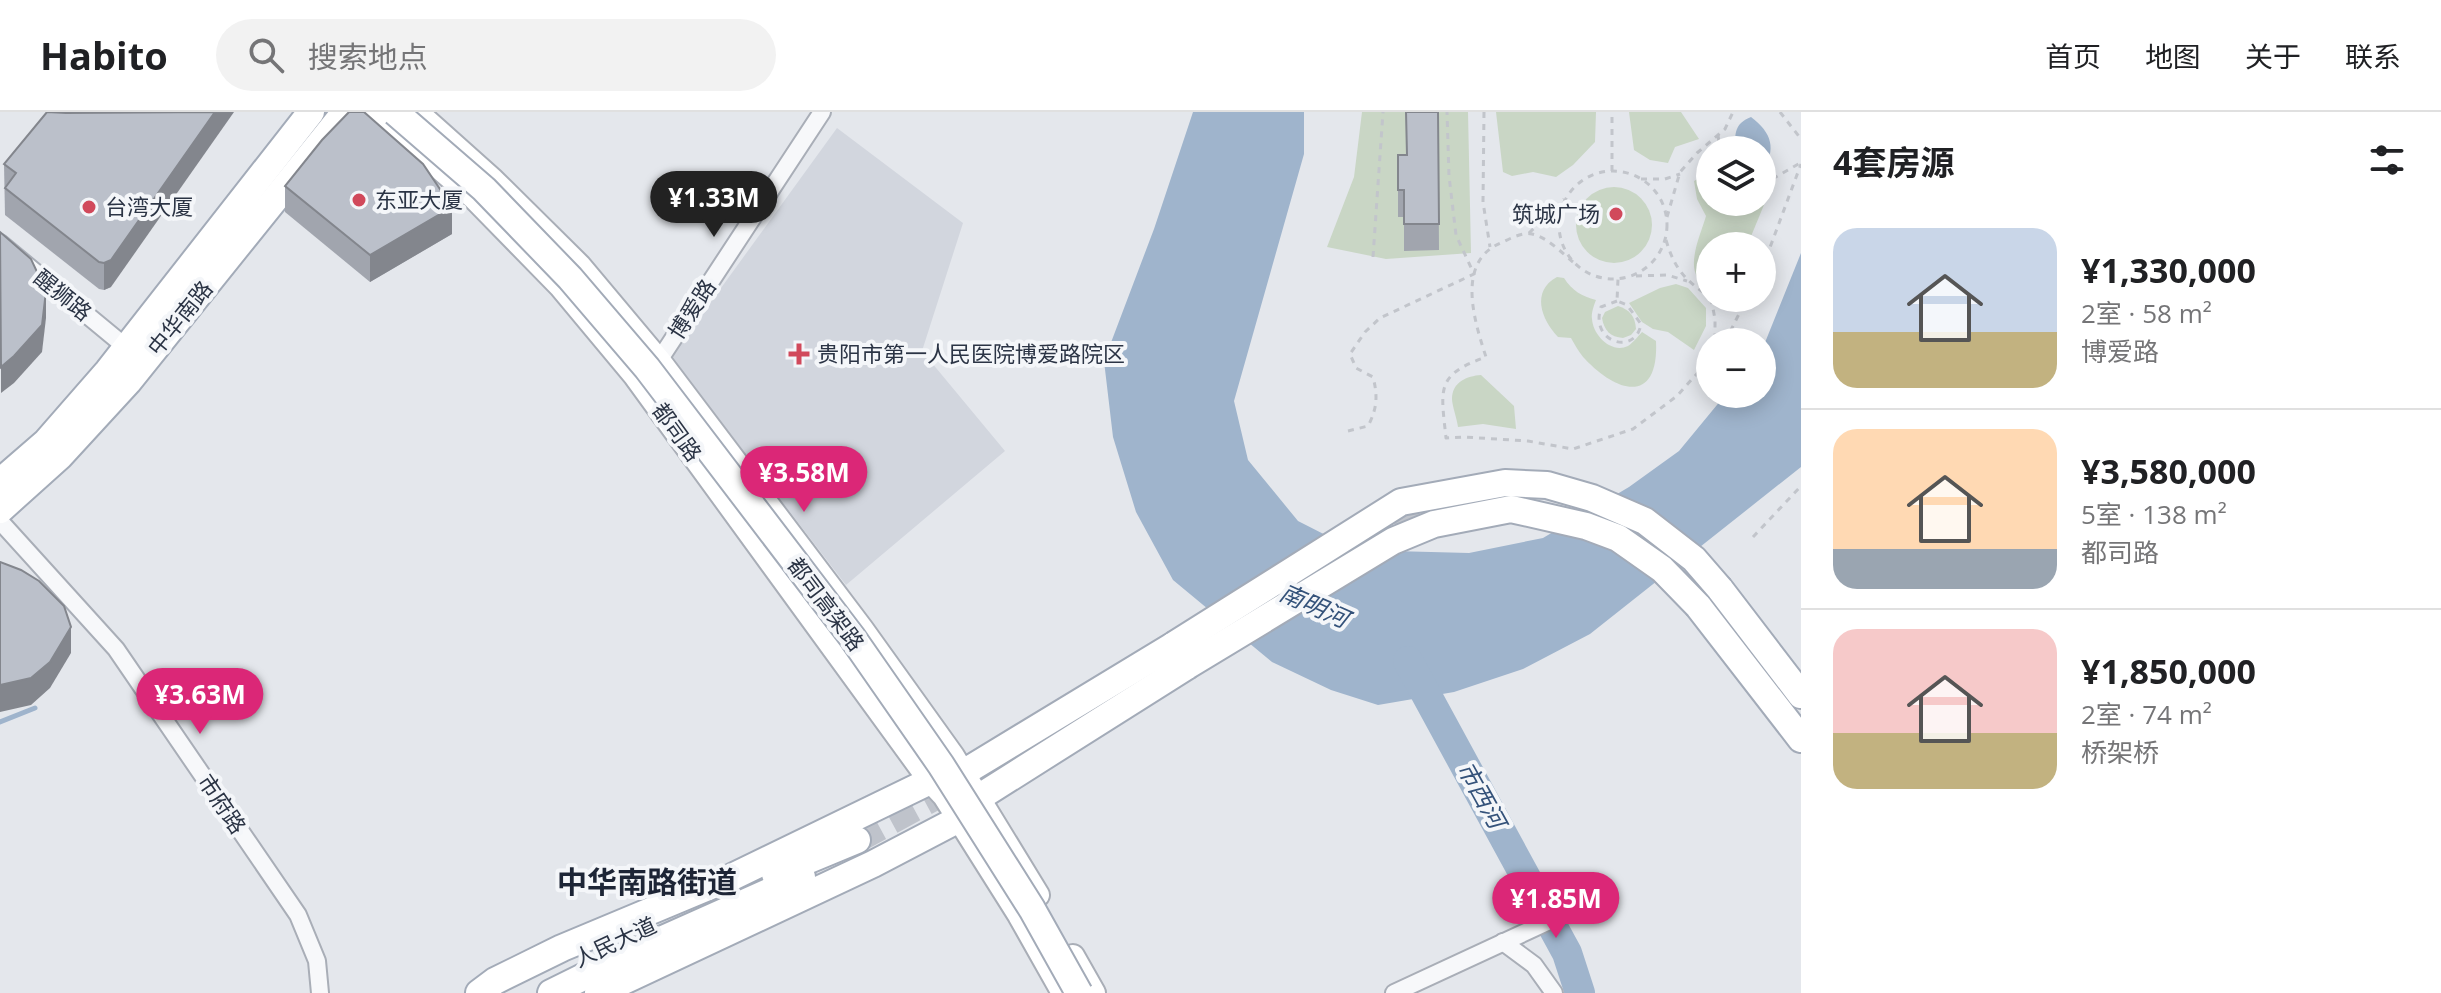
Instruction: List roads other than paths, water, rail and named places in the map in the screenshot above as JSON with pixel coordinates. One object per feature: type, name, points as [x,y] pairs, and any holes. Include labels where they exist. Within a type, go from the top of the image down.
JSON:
[{"type":"main road","name":"中华南路","points":[[0,482],[46,442],[127,348],[311,112]]},
{"type":"main road","name":"中华南路","points":[[0,510],[60,456],[128,382],[345,112]]},
{"type":"main road","name":"都司路","points":[[374,112],[474,198],[560,286],[645,388],[930,781],[944,796],[1019,915],[1063,993]]},
{"type":"main road","name":"都司高架路","points":[[395,112],[484,189],[570,278],[647,368],[852,637],[941,765],[1032,909],[1079,993]]},
{"type":"main road","name":"都司路","points":[[417,112],[493,180],[580,266],[658,359],[862,629],[963,773],[1094,993]]},
{"type":"main road","points":[[598,993],[873,864],[959,819],[978,798],[1401,502],[1505,483],[1547,485],[1592,498],[1645,521],[1694,559],[1801,695]]},
{"type":"main road","points":[[479,993],[495,981],[562,948],[732,877],[930,781],[963,773],[1393,541],[1434,524],[1511,509],[1586,526],[1618,538],[1662,569],[1698,606],[1801,739]]},
{"type":"main road","name":"人民大道","points":[[509,993],[644,928],[859,846],[551,993]]},
{"type":"street","name":"博爱路","points":[[645,388],[658,359],[822,112]]},
{"type":"street","name":"醒狮路","points":[[0,243],[127,348]]},
{"type":"street","name":"市府路","points":[[0,521],[116,649],[298,915],[317,961],[320,993]]},
{"type":"street","points":[[1394,993],[1584,905]]},
{"type":"street","points":[[1508,940],[1534,965],[1554,993]]},
{"type":"water","name":"南明河","points":[[1193,112],[1304,112],[1304,154],[1234,401],[1248,460],[1298,521],[1355,550],[1469,553],[1543,538],[1629,487],[1679,451],[1714,408],[1776,408],[1776,328],[1771,328],[1801,253],[1801,467],[1590,634],[1523,669],[1454,692],[1378,705],[1331,690],[1272,662],[1173,580],[1136,512],[1113,437],[1104,361],[1154,229]]},
{"type":"water","points":[[1751,117],[1768,136],[1736,136],[1742,122]]},
{"type":"waterway","name":"市西河","points":[[1408,661],[1567,953],[1580,993]]},
{"type":"waterway","points":[[0,722],[35,708]]},
{"type":"tunnel","points":[[1359,539],[1399,520],[1449,504],[1501,495],[1544,497]]},
{"type":"tunnel","points":[[857,840],[961,783]]},
{"type":"place","name":"东亚大厦","points":[[359,200]]},
{"type":"place","name":"台湾大厦","points":[[89,207]]},
{"type":"place","name":"筑城广场","points":[[1616,214]]},
{"type":"place","name":"贵阳市第一人民医院博爱路院区","points":[[799,354]]},
{"type":"district","name":"中华南路街道","points":[[647,883]]}]
